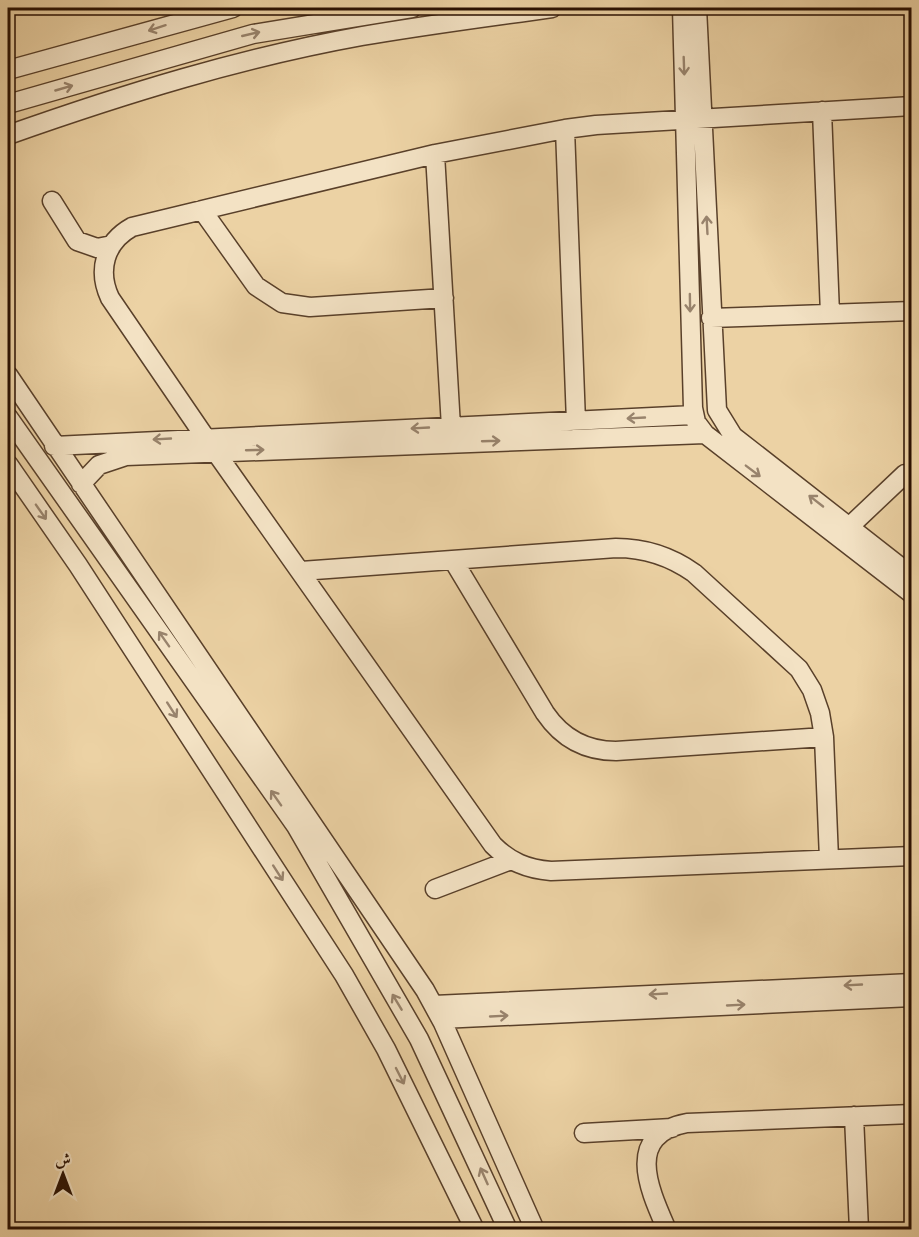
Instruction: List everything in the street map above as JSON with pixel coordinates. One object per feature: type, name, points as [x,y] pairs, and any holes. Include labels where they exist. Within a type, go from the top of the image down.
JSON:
[{"type":"street","points":[[8,70],[233,8]]},
{"type":"street","points":[[8,104],[253,34],[412,8]]},
{"type":"street","points":[[8,135],[139,89],[263,57],[363,36],[552,8]]},
{"type":"street","points":[[682,8],[709,265],[715,400],[727,428],[912,576]]},
{"type":"street","points":[[698,8],[689,265],[694,415],[705,434],[912,594]]},
{"type":"street","points":[[912,106],[565,129],[435,154],[132,227],[112,245],[103,271],[110,298],[210,444],[493,845],[511,860],[528,868],[551,871],[912,856]]},
{"type":"street","points":[[822,111],[830,314]]},
{"type":"street","points":[[565,129],[576,422]]},
{"type":"street","points":[[435,154],[451,427]]},
{"type":"street","points":[[52,201],[76,241],[97,248],[112,245]]},
{"type":"street","points":[[202,210],[256,286],[282,303],[310,307],[444,298]]},
{"type":"street","points":[[689,265],[709,265]]},
{"type":"street","points":[[711,318],[912,311]]},
{"type":"street","points":[[8,375],[302,821],[419,1039],[508,1230]]},
{"type":"street","points":[[350,439],[451,427],[694,415]]},
{"type":"street","points":[[8,417],[302,821],[437,1012],[536,1230]]},
{"type":"street","points":[[54,446],[705,434]]},
{"type":"street","points":[[81,484],[99,465],[117,458],[210,444]]},
{"type":"street","points":[[8,464],[78,565],[344,975],[386,1049],[475,1230]]},
{"type":"street","points":[[849,527],[905,474]]},
{"type":"street","points":[[301,571],[628,548],[675,561],[694,573],[799,669],[817,702],[824,737],[829,859]]},
{"type":"street","points":[[453,560],[545,713],[559,731],[578,743],[598,750],[616,751],[824,737]]},
{"type":"street","points":[[435,889],[511,860]]},
{"type":"street","points":[[437,1012],[912,983]]},
{"type":"street","points":[[437,1012],[912,997]]},
{"type":"street","points":[[584,1133],[672,1128],[687,1123],[912,1113]]},
{"type":"street","points":[[854,1116],[859,1230]]},
{"type":"street","points":[[667,1230],[648,1187],[645,1164],[654,1142],[672,1128]]}]
